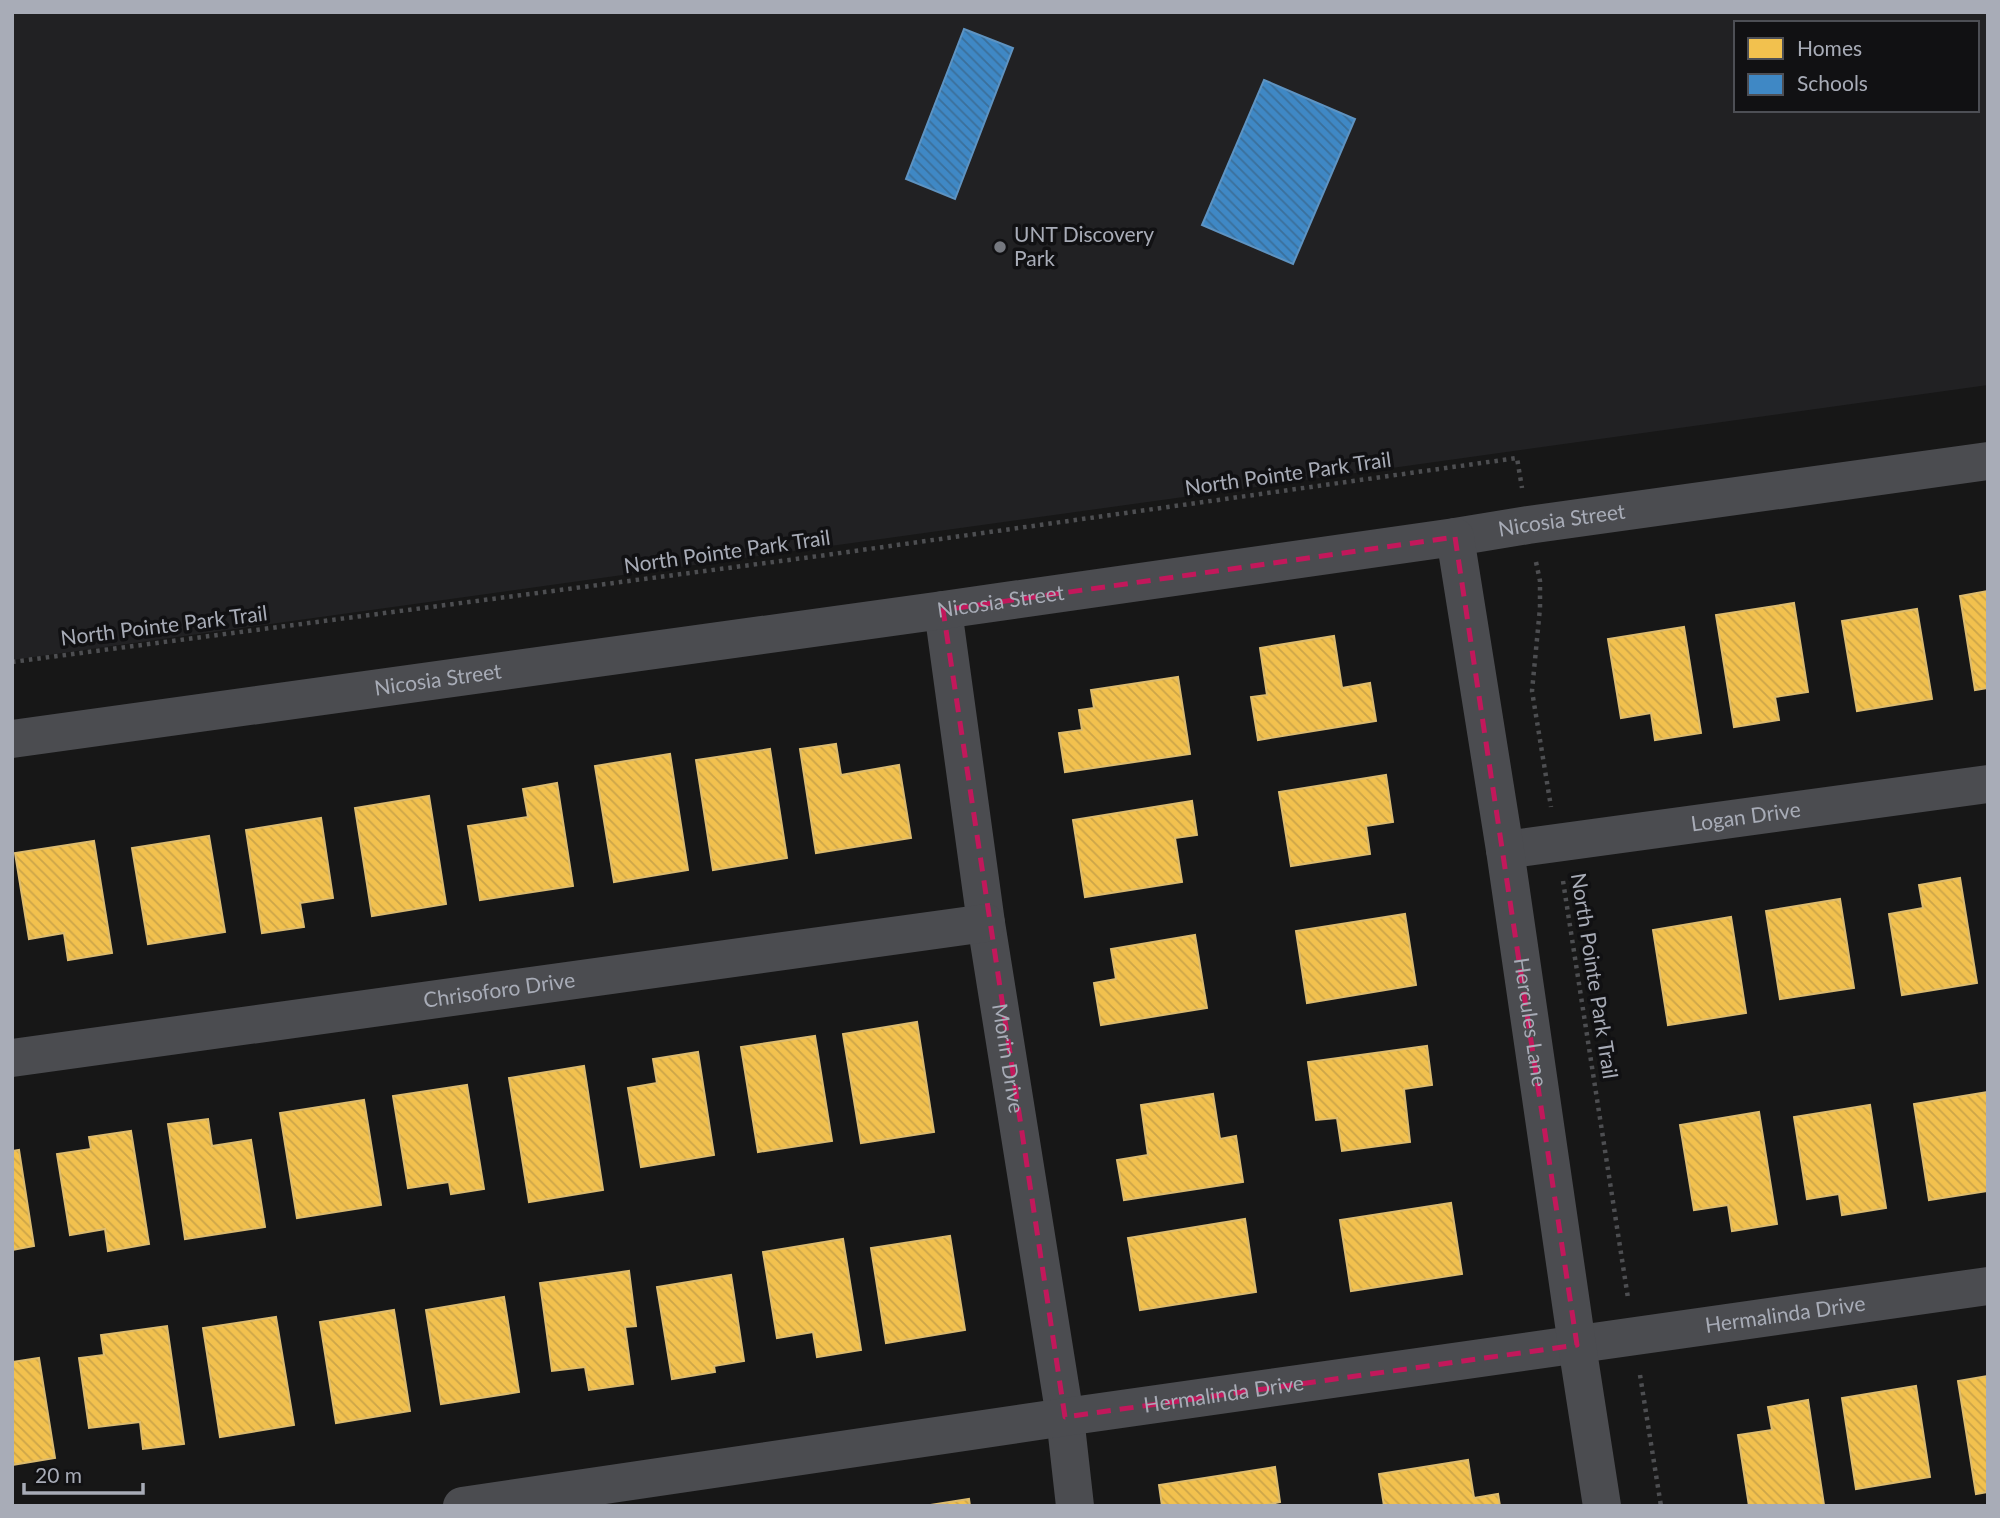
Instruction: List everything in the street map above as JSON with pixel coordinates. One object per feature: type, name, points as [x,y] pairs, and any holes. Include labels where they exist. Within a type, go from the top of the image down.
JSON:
[{"type":"street","name":"Nicosia Street","points":[[12,739],[1988,461]]},
{"type":"street","name":"Hercules Lane","points":[[1455,537],[1505,850],[1602,1506]]},
{"type":"street","name":"Morin Drive","points":[[943,610],[986,923],[1065,1417],[1075,1506]]},
{"type":"street","name":"Logan Drive","points":[[1505,850],[1988,784]]},
{"type":"street","name":"Chrisoforo Drive","points":[[12,1058],[986,923]]},
{"type":"street","name":"Hermalinda Drive","points":[[470,1505],[1065,1417],[1988,1286]]},
{"type":"path","name":"North Pointe Park Trail","points":[[12,662],[820,556],[1517,458],[1540,582],[1532,691],[1661,1506]]},
{"type":"highlighted area","points":[[1455,537],[1577,1345],[1065,1417],[943,610]]},
{"type":"shaded area","name":"UNT Discovery Park","points":[[12,12],[1988,12],[1988,385],[12,660]]},
{"type":"building: Homes","points":[[1988,591],[1988,688],[1975,690],[1960,596]]},
{"type":"building: Homes","points":[[1794,603],[1808,692],[1775,697],[1779,720],[1734,727],[1716,615]]},
{"type":"building: Homes","points":[[1917,609],[1932,699],[1857,711],[1842,621]]},
{"type":"building: Homes","points":[[1684,627],[1701,733],[1655,740],[1651,713],[1621,718],[1608,639]]},
{"type":"building: Homes","points":[[1334,636],[1342,688],[1370,683],[1376,721],[1258,740],[1251,697],[1267,695],[1260,648]]},
{"type":"building: Homes","points":[[1178,677],[1190,754],[1065,772],[1059,733],[1082,730],[1079,710],[1094,708],[1091,690]]},
{"type":"building: Homes","points":[[836,744],[841,775],[899,765],[911,838],[816,853],[800,749]]},
{"type":"building: Homes","points":[[770,749],[787,858],[713,870],[696,760]]},
{"type":"building: Homes","points":[[670,754],[688,870],[614,882],[595,766]]},
{"type":"building: Homes","points":[[1386,775],[1393,822],[1366,826],[1370,854],[1291,866],[1279,792]]},
{"type":"building: Homes","points":[[557,783],[573,886],[480,900],[468,826],[528,817],[523,789]]},
{"type":"building: Homes","points":[[429,796],[446,904],[372,916],[355,808]]},
{"type":"building: Homes","points":[[1192,801],[1197,835],[1175,838],[1182,882],[1085,897],[1073,820]]},
{"type":"building: Homes","points":[[321,818],[333,898],[300,903],[304,927],[262,933],[246,830]]},
{"type":"building: Homes","points":[[209,836],[225,932],[148,944],[132,848]]},
{"type":"building: Homes","points":[[94,841],[112,953],[68,960],[64,933],[29,939],[15,853]]},
{"type":"building: Homes","points":[[1960,878],[1977,983],[1902,995],[1889,914],[1923,908],[1919,885]]},
{"type":"building: Homes","points":[[1840,899],[1854,988],[1780,999],[1766,911]]},
{"type":"building: Homes","points":[[1405,914],[1416,985],[1307,1003],[1296,931]]},
{"type":"building: Homes","points":[[1731,917],[1746,1013],[1668,1025],[1653,930]]},
{"type":"building: Homes","points":[[1195,935],[1207,1008],[1101,1025],[1094,983],[1116,979],[1111,949]]},
{"type":"building: Homes","points":[[917,1022],[934,1132],[861,1143],[843,1034]]},
{"type":"building: Homes","points":[[815,1036],[832,1141],[758,1152],[741,1047]]},
{"type":"building: Homes","points":[[1427,1046],[1432,1085],[1404,1089],[1410,1142],[1342,1151],[1337,1118],[1316,1120],[1308,1062]]},
{"type":"building: Homes","points":[[698,1052],[714,1155],[641,1167],[628,1088],[657,1083],[653,1059]]},
{"type":"building: Homes","points":[[584,1066],[603,1190],[529,1202],[509,1078]]},
{"type":"building: Homes","points":[[467,1085],[484,1189],[451,1194],[449,1182],[408,1188],[393,1096]]},
{"type":"building: Homes","points":[[1988,1092],[1988,1191],[1929,1200],[1914,1104]]},
{"type":"building: Homes","points":[[1213,1094],[1220,1139],[1236,1136],[1243,1182],[1124,1200],[1117,1160],[1148,1155],[1141,1105]]},
{"type":"building: Homes","points":[[364,1100],[381,1205],[297,1218],[280,1113]]},
{"type":"building: Homes","points":[[1870,1105],[1886,1208],[1842,1215],[1839,1194],[1807,1199],[1794,1117]]},
{"type":"building: Homes","points":[[1759,1112],[1777,1224],[1732,1231],[1728,1205],[1694,1210],[1680,1125]]},
{"type":"building: Homes","points":[[208,1119],[212,1146],[251,1140],[265,1227],[185,1239],[168,1124]]},
{"type":"building: Homes","points":[[131,1131],[149,1244],[108,1251],[105,1229],[70,1235],[57,1154],[91,1149],[89,1137]]},
{"type":"building: Homes","points":[[19,1150],[34,1246],[12,1250],[12,1151]]},
{"type":"building: Homes","points":[[1451,1203],[1462,1274],[1351,1291],[1340,1220]]},
{"type":"building: Homes","points":[[1245,1219],[1256,1292],[1140,1310],[1128,1238]]},
{"type":"building: Homes","points":[[950,1236],[965,1330],[886,1343],[871,1248]]},
{"type":"building: Homes","points":[[843,1239],[861,1350],[817,1357],[813,1332],[777,1338],[763,1252]]},
{"type":"building: Homes","points":[[629,1271],[636,1326],[625,1327],[633,1384],[589,1390],[585,1367],[552,1371],[540,1283]]},
{"type":"building: Homes","points":[[731,1275],[744,1361],[714,1366],[715,1372],[672,1379],[657,1287]]},
{"type":"building: Homes","points":[[504,1297],[519,1392],[441,1404],[426,1310]]},
{"type":"building: Homes","points":[[394,1310],[410,1411],[336,1423],[320,1322]]},
{"type":"building: Homes","points":[[276,1317],[294,1425],[220,1437],[203,1328]]},
{"type":"building: Homes","points":[[167,1326],[184,1444],[143,1449],[140,1422],[89,1428],[79,1358],[104,1355],[101,1335]]},
{"type":"building: Homes","points":[[39,1358],[55,1458],[12,1465],[12,1362]]},
{"type":"building: Homes","points":[[1988,1376],[1988,1492],[1976,1494],[1958,1381]]},
{"type":"building: Homes","points":[[1916,1386],[1930,1477],[1856,1489],[1842,1398]]},
{"type":"building: Homes","points":[[1808,1400],[1824,1505],[1749,1506],[1738,1435],[1772,1430],[1768,1407]]},
{"type":"building: Homes","points":[[1468,1460],[1474,1498],[1498,1494],[1500,1506],[1384,1506],[1379,1474]]},
{"type":"building: Homes","points":[[1275,1467],[1280,1502],[1262,1506],[1162,1506],[1159,1485]]},
{"type":"building: Homes","points":[[969,1499],[970,1506],[924,1506]]},
{"type":"building: Schools","points":[[964,29],[1013,48],[955,199],[906,179]]},
{"type":"building: Schools","points":[[1264,80],[1355,119],[1293,264],[1202,225]]},
{"type":"place","name":"UNT Discovery Park","points":[[1000,247]]}]
